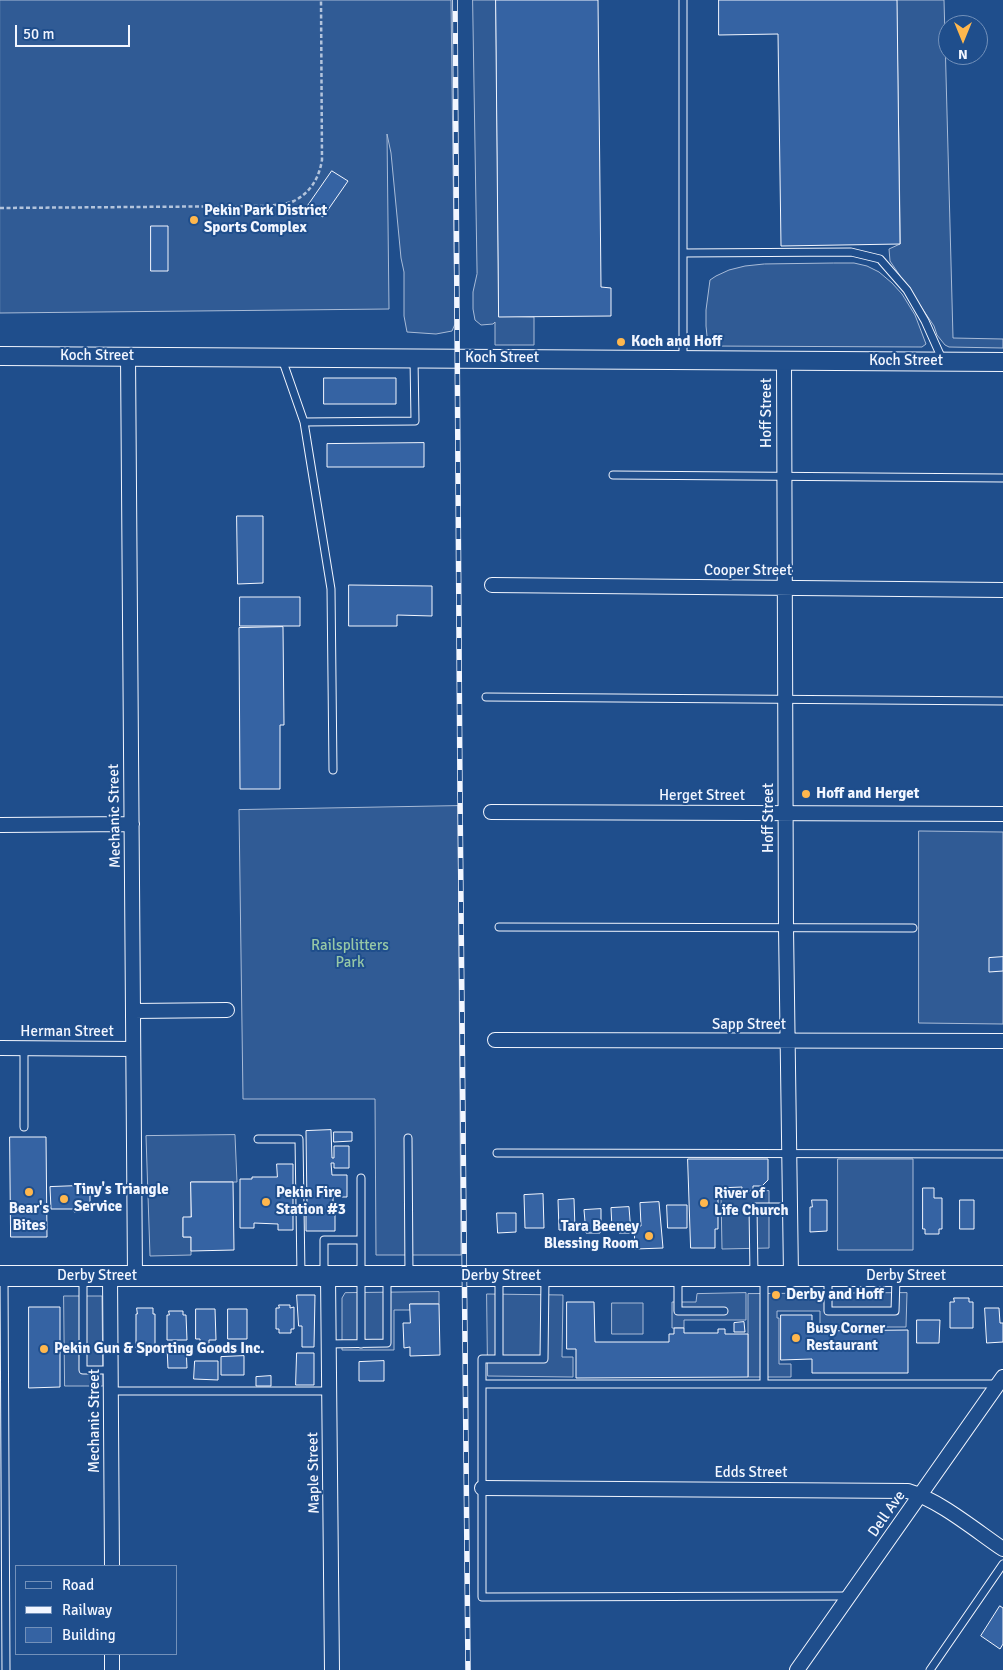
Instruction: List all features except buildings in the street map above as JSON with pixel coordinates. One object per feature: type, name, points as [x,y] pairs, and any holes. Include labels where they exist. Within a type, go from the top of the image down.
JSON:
[{"type":"main road","name":"Derby Street","points":[[2,1276],[1003,1276]]},
{"type":"street","name":"Koch Street","points":[[0,356],[1003,362]]},
{"type":"street","name":"Mechanic Street","points":[[128,356],[135,1276]]},
{"type":"street","name":"Hoff Street","points":[[784,360],[785,812],[791,1276]]},
{"type":"street","name":"Cooper Street","points":[[492,585],[1003,590]]},
{"type":"street","name":"Herget Street","points":[[491,812],[1003,814]]},
{"type":"street","points":[[0,825],[132,824]]},
{"type":"street","points":[[134,1011],[227,1010]]},
{"type":"street","name":"Sapp Street","points":[[495,1040],[1003,1042]]},
{"type":"street","name":"Herman Street","points":[[0,1048],[133,1048]]},
{"type":"street","name":"Mechanic Street","points":[[110,1276],[112,1565]]},
{"type":"street","name":"Maple Street","points":[[326,1276],[332,1670]]},
{"type":"street","name":"Dell Ave","points":[[798,1670],[1000,1380]]},
{"type":"street","name":"Edds Street","points":[[482,1488],[908,1491],[935,1502],[1003,1549]]},
{"type":"street","points":[[112,1655],[112,1670]]},
{"type":"lane","points":[[683,0],[683,359]]},
{"type":"lane","points":[[683,252],[851,252],[880,259],[906,290],[916,306],[943,361]]},
{"type":"lane","points":[[281,357],[304,422],[331,590],[333,770]]},
{"type":"lane","points":[[304,422],[414,420],[414,357]]},
{"type":"lane","points":[[613,476],[1003,478]]},
{"type":"lane","points":[[486,697],[1003,701]]},
{"type":"lane","points":[[499,927],[913,928]]},
{"type":"lane","points":[[24,1048],[24,1127]]},
{"type":"lane","points":[[408,1138],[409,1276]]},
{"type":"lane","points":[[258,1139],[300,1139],[301,1276]]},
{"type":"lane","points":[[497,1153],[1003,1154]]},
{"type":"lane","points":[[361,1178],[361,1344]]},
{"type":"lane","points":[[764,1384],[759,1276],[753,1207],[790,1207]]},
{"type":"lane","points":[[326,1276],[324,1240],[361,1240]]},
{"type":"lane","points":[[2,1276],[6,1670]]},
{"type":"lane","points":[[83,1276],[83,1370],[111,1370]]},
{"type":"lane","points":[[328,1344],[387,1344],[387,1276]]},
{"type":"lane","points":[[499,1276],[499,1360]]},
{"type":"lane","points":[[545,1276],[544,1359],[482,1359],[482,1597],[849,1596]]},
{"type":"lane","points":[[678,1276],[678,1311],[724,1311]]},
{"type":"lane","points":[[828,1276],[828,1311],[896,1311],[896,1276]]},
{"type":"lane","points":[[482,1384],[764,1384],[1000,1380]]},
{"type":"lane","points":[[111,1391],[329,1391]]},
{"type":"lane","points":[[930,1670],[1003,1564]]},
{"type":"path","points":[[0,208],[263,206],[293,201],[309,189],[319,175],[322,160],[321,0]]},
{"type":"shaded area","name":"Pekin Park District Sports Complex","points":[[0,0],[451,0],[455,324],[452,331],[436,334],[407,332],[404,316],[404,272],[391,153],[387,134],[389,309],[0,313]]},
{"type":"shaded area","points":[[473,0],[496,0],[499,316],[534,317],[534,345],[495,345],[495,322],[493,324],[481,325],[475,320],[473,309],[473,292],[477,274]]},
{"type":"shaded area","points":[[897,0],[944,0],[944,15],[938,15],[938,65],[946,65],[953,338],[1003,339],[1003,348],[949,347],[945,345],[890,261],[889,249],[900,244]]},
{"type":"shaded area","points":[[854,263],[867,266],[879,272],[902,294],[915,315],[926,344],[922,347],[708,346],[706,310],[710,280],[716,276],[745,266],[764,264]]},
{"type":"shaded area","name":"Railsplitters Park","points":[[458,806],[461,1255],[376,1255],[375,1099],[243,1099],[239,810]]},
{"type":"shaded area","points":[[919,831],[1003,832],[1003,1024],[919,1023]]},
{"type":"shaded area","points":[[235,1135],[237,1182],[191,1182],[191,1217],[183,1218],[183,1237],[191,1237],[191,1255],[150,1256],[146,1136]]},
{"type":"shaded area","points":[[838,1159],[913,1159],[913,1250],[838,1250]]},
{"type":"shaded area","points":[[769,1191],[769,1248],[722,1249],[721,1196],[734,1192]]},
{"type":"shaded area","points":[[439,1292],[439,1304],[410,1304],[410,1310],[394,1310],[394,1350],[342,1350],[342,1298],[345,1293]]},
{"type":"shaded area","points":[[746,1293],[746,1320],[684,1320],[684,1328],[672,1328],[672,1302],[696,1302],[697,1294]]},
{"type":"shaded area","points":[[907,1293],[906,1327],[820,1327],[820,1311],[777,1311],[777,1318],[779,1318],[779,1364],[791,1364],[791,1377],[748,1377],[748,1294]]},
{"type":"shaded area","points":[[487,1294],[563,1295],[562,1357],[573,1357],[573,1377],[488,1376]]},
{"type":"shaded area","points":[[64,1296],[102,1296],[103,1386],[65,1386]]},
{"type":"shaded area","points":[[612,1303],[643,1303],[643,1334],[612,1334]]},
{"type":"railway","points":[[455,0],[468,1670]]},
{"type":"place","name":"Pekin Park District Sports Complex","points":[[194,220]]},
{"type":"place","name":"Koch and Hoff","points":[[621,342]]},
{"type":"place","name":"Hoff and Herget","points":[[806,794]]},
{"type":"place","name":"Bear's Bites","points":[[29,1192]]},
{"type":"place","name":"Tiny's Triangle Service","points":[[64,1199]]},
{"type":"place","name":"Pekin Fire Station #3","points":[[266,1202]]},
{"type":"place","name":"River of Life Church","points":[[704,1203]]},
{"type":"place","name":"Tara Beeney Blessing Room","points":[[649,1236]]},
{"type":"place","name":"Derby and Hoff","points":[[776,1295]]},
{"type":"place","name":"Busy Corner Restaurant","points":[[796,1338]]},
{"type":"place","name":"Pekin Gun & Sporting Goods Inc.","points":[[44,1349]]}]
